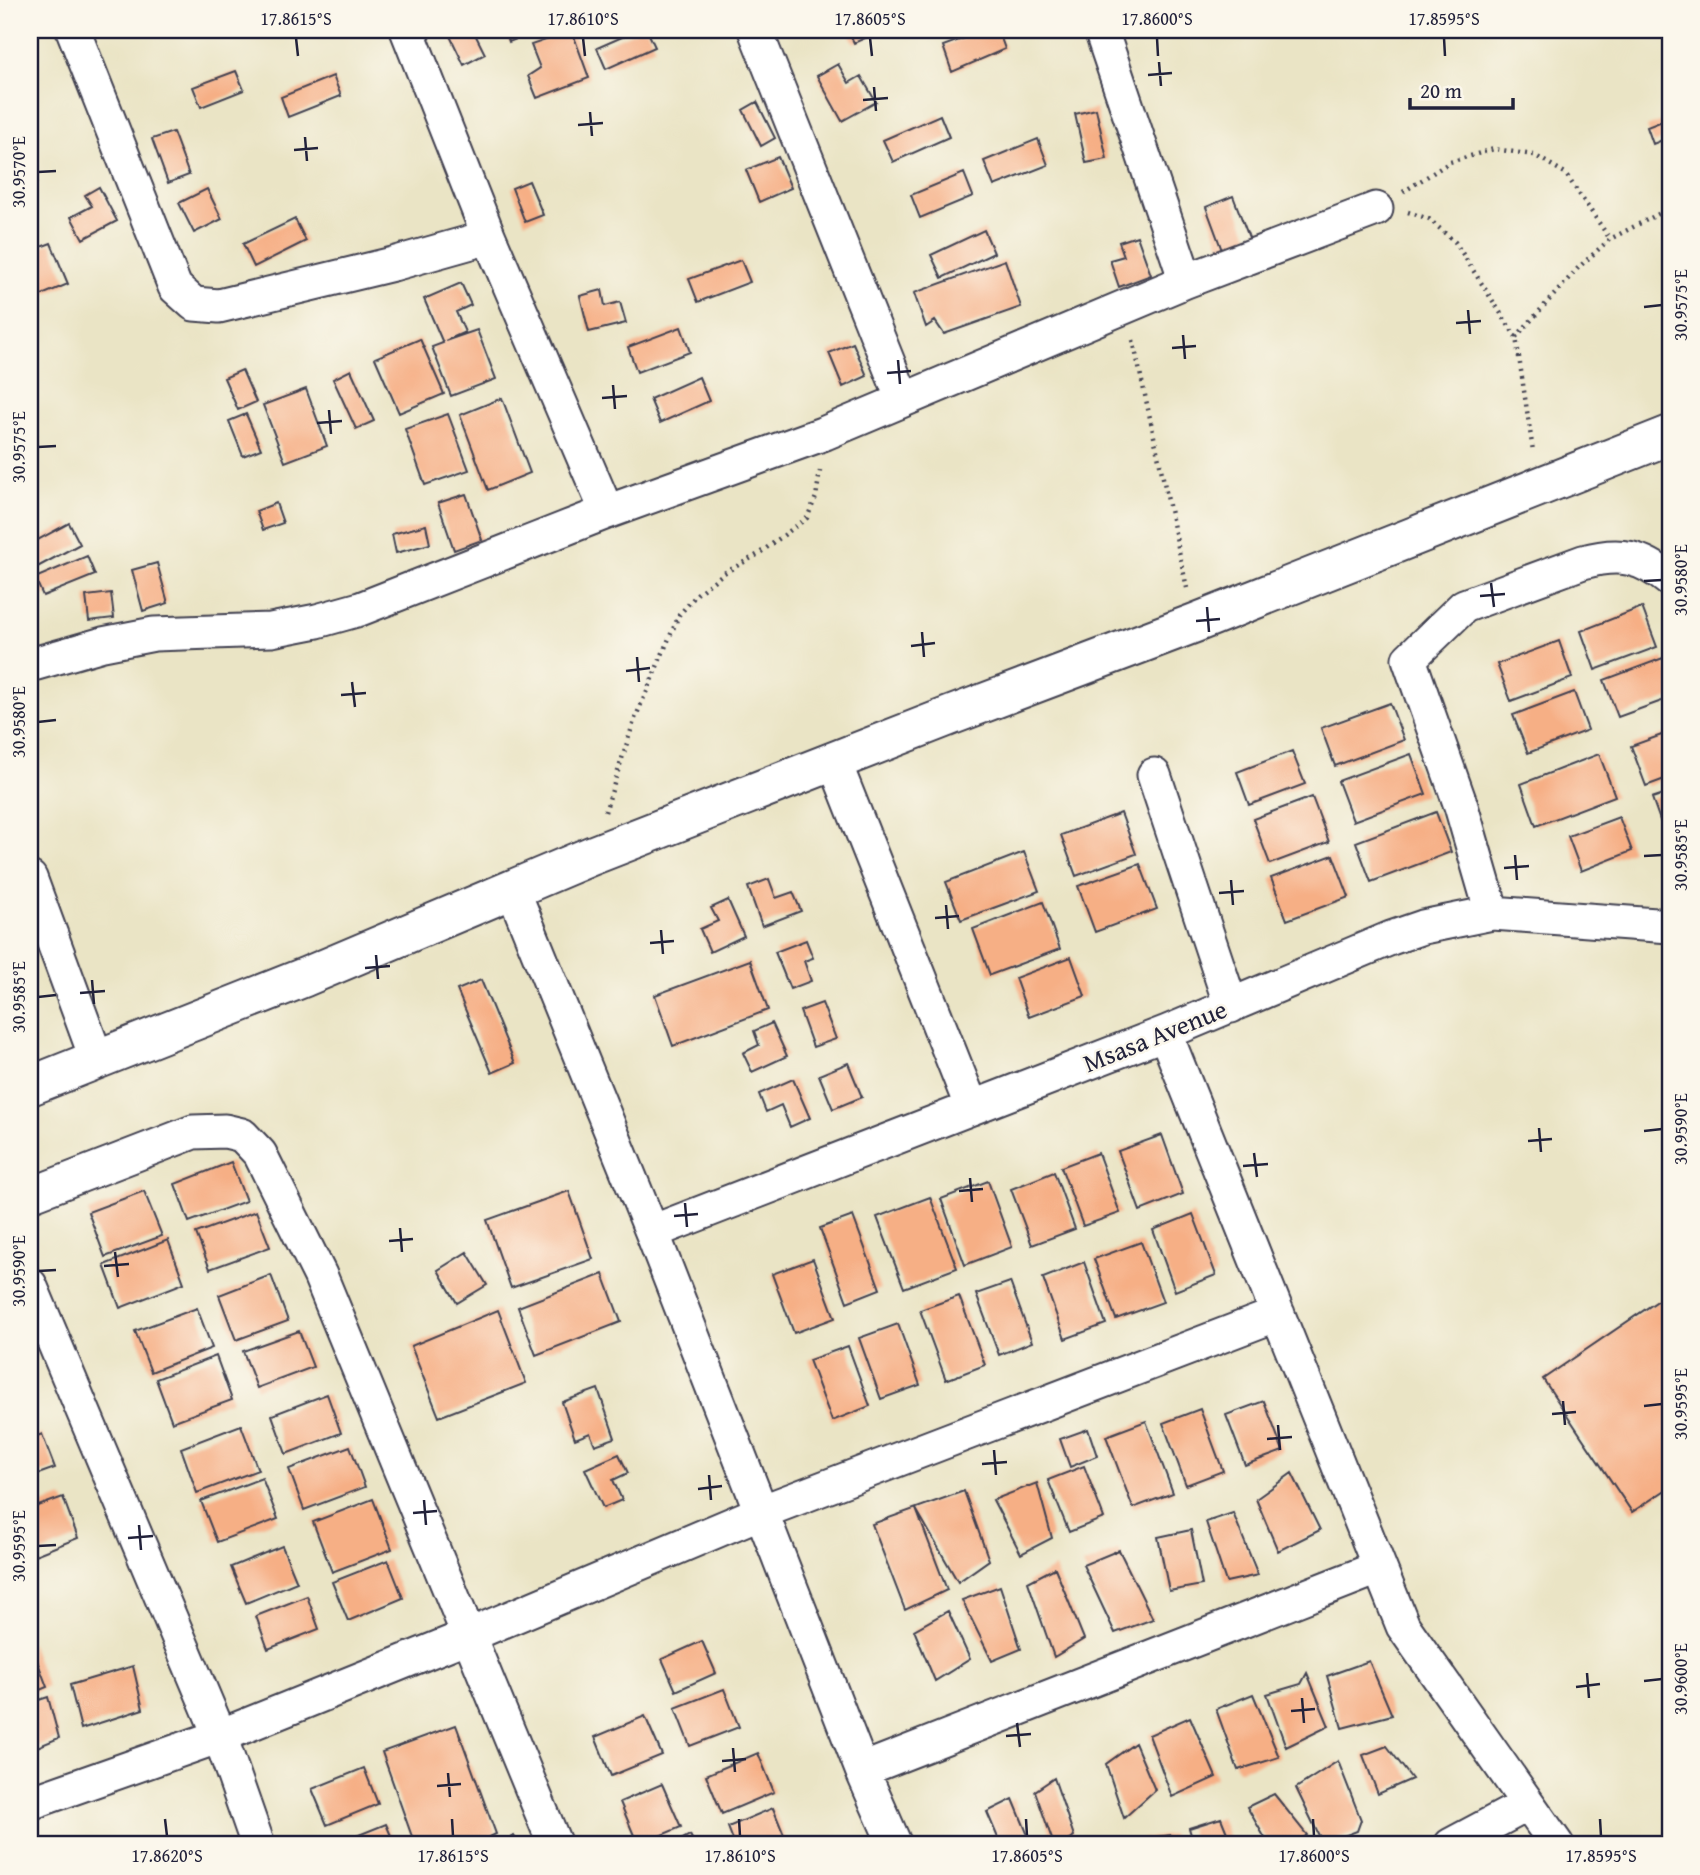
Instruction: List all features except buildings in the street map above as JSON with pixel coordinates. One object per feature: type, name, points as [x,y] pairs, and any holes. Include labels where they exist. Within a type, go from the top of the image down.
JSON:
[{"type":"street","points":[[72,30],[175,287],[194,304],[219,306],[393,264],[489,237]]},
{"type":"street","points":[[407,30],[489,237],[607,512]]},
{"type":"street","points":[[755,30],[903,400]]},
{"type":"street","points":[[1101,30],[1186,281]]},
{"type":"street","points":[[30,665],[103,644],[154,634],[271,630],[360,609],[607,512],[825,433],[1186,281],[1376,209]]},
{"type":"street","points":[[30,1086],[305,977],[591,856],[1195,623],[1670,435]]},
{"type":"street","points":[[1492,913],[1461,806],[1409,659],[1464,606],[1602,556],[1622,557],[1652,565],[1670,580]]},
{"type":"street","points":[[834,761],[972,1108]]},
{"type":"street","points":[[1154,775],[1231,1006]]},
{"type":"street","points":[[30,878],[97,1060]]},
{"type":"street","points":[[512,888],[652,1231],[862,1770],[895,1845]]},
{"type":"street","name":"Msasa Avenue","points":[[652,1231],[1165,1033],[1423,927],[1492,913],[1670,926]]},
{"type":"street","points":[[1165,1033],[1403,1626],[1558,1845]]},
{"type":"street","points":[[30,1195],[193,1132],[242,1135],[260,1154],[320,1275],[555,1845]]},
{"type":"street","points":[[30,1285],[220,1736],[258,1845]]},
{"type":"street","points":[[30,1804],[220,1736],[470,1635],[761,1512],[1278,1314]]},
{"type":"street","points":[[862,1770],[1378,1568]]},
{"type":"street","points":[[1451,1845],[1528,1804]]},
{"type":"path","points":[[1376,209],[1450,162],[1494,149],[1534,155],[1565,173],[1609,239]]},
{"type":"path","points":[[1516,337],[1579,267],[1609,239],[1670,208]]},
{"type":"path","points":[[1376,209],[1405,211],[1429,219],[1455,242],[1516,337],[1538,488]]},
{"type":"path","points":[[1126,307],[1195,623]]},
{"type":"path","points":[[591,856],[634,722],[680,615],[698,593],[724,573],[757,555],[807,518],[816,497],[825,433]]}]
